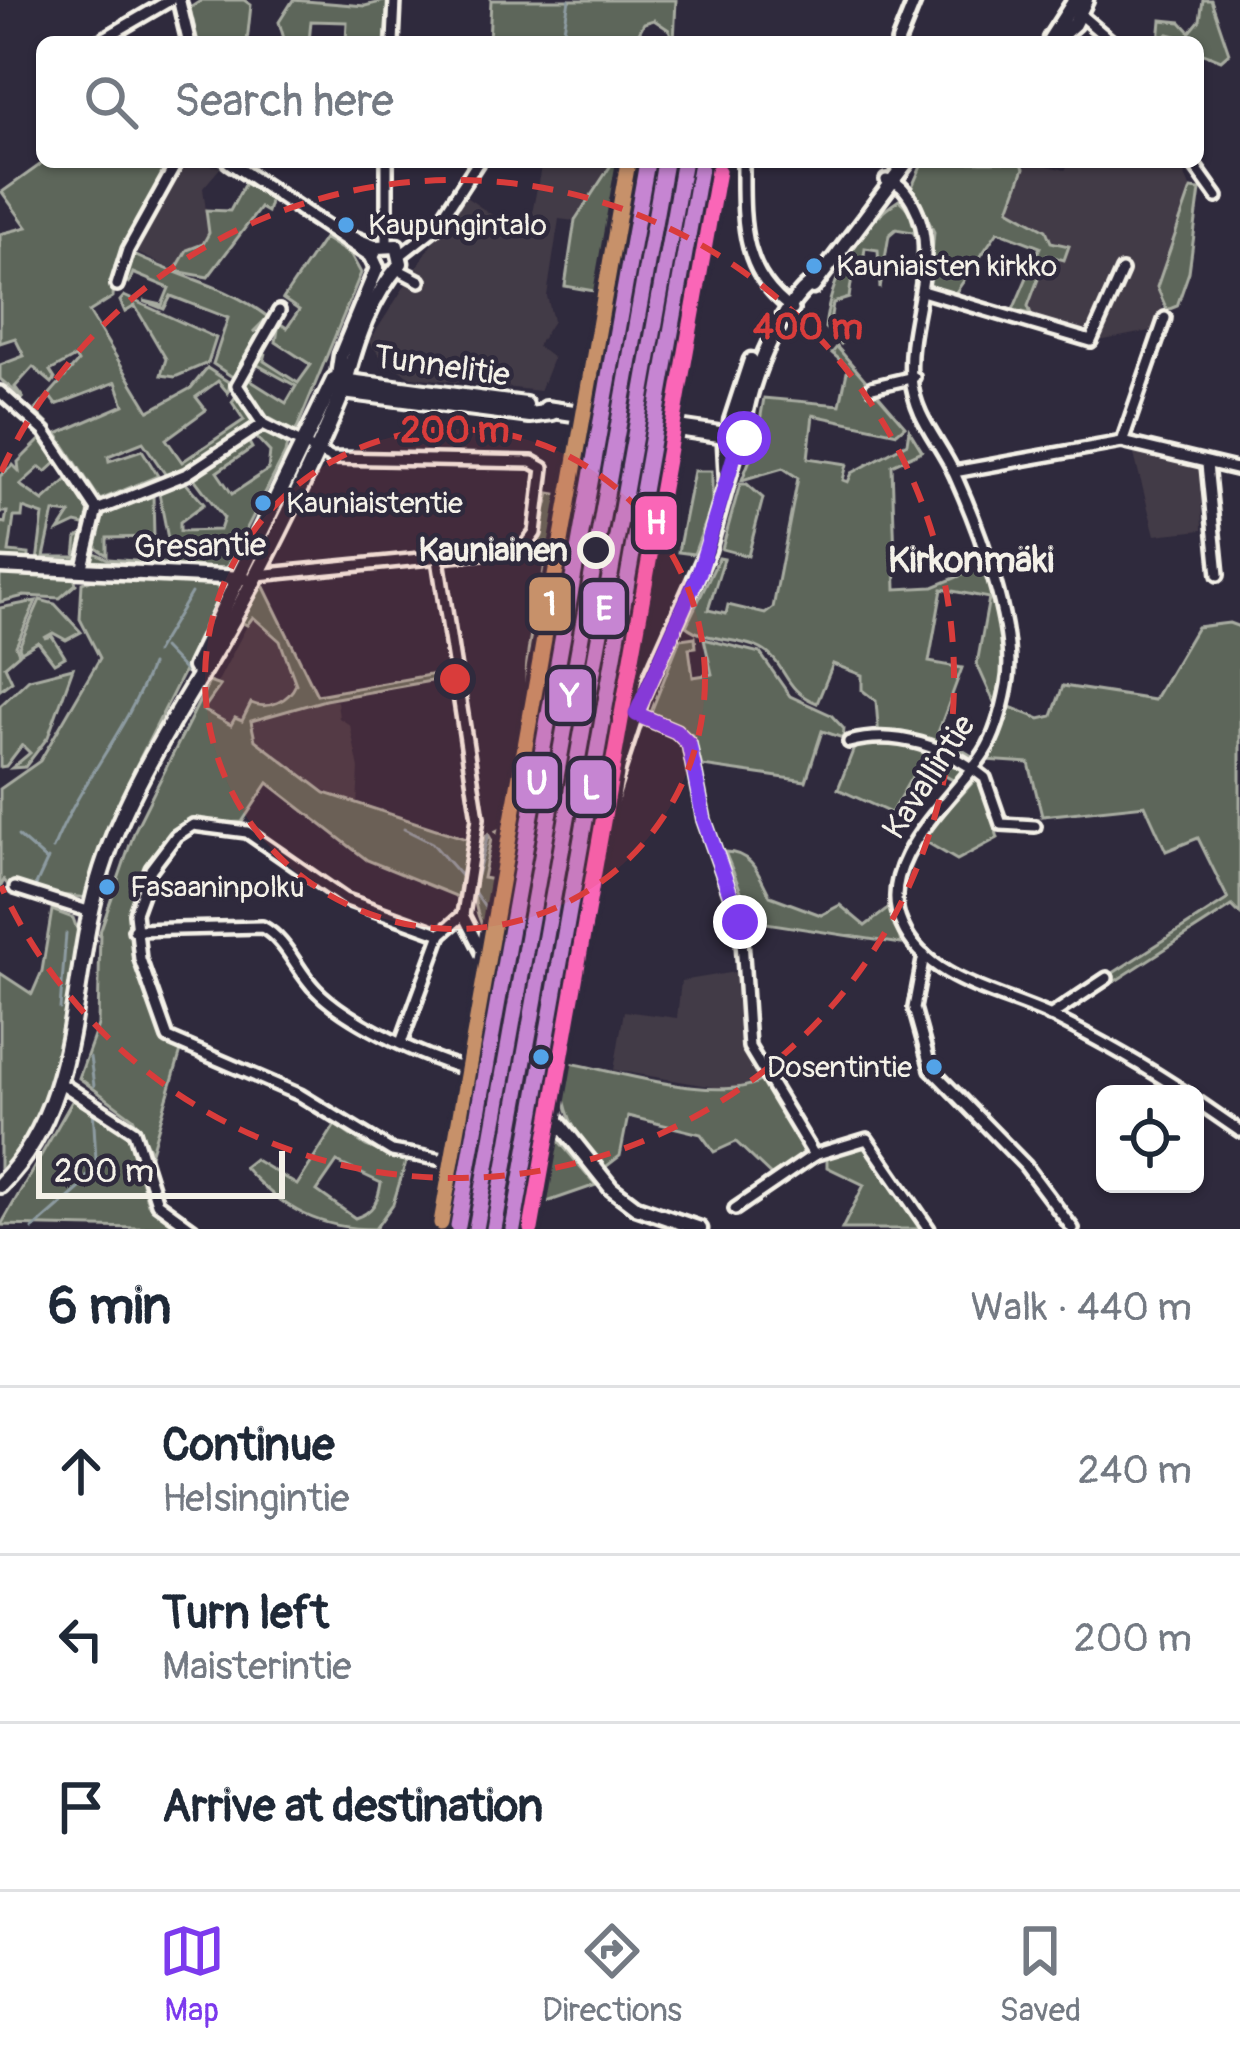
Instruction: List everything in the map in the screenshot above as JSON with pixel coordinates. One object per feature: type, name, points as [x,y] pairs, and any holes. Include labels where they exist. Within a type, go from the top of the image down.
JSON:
[{"type":"main road","points":[[1056,36],[1078,6]]},
{"type":"main road","points":[[886,186],[893,168]]},
{"type":"main road","points":[[700,1229],[650,1214],[623,1198],[551,1110],[553,1058],[573,933],[603,811],[636,714],[700,570],[727,483],[727,442],[750,361],[902,168]]},
{"type":"main road","points":[[0,1197],[34,1142],[59,1082],[91,912],[121,820],[341,383],[387,257]]},
{"type":"main road","name":"Tunnelitie","points":[[341,383],[727,442]]},
{"type":"main road","points":[[727,442],[744,438],[736,423]]},
{"type":"main road","name":"Gresantie","points":[[0,566],[245,578]]},
{"type":"main road","points":[[0,1185],[14,1172]]},
{"type":"street","points":[[109,36],[174,0],[187,36]]},
{"type":"street","points":[[393,36],[395,0]]},
{"type":"street","points":[[900,36],[915,0]]},
{"type":"street","points":[[1078,6],[1106,36]]},
{"type":"street","points":[[117,285],[128,250],[175,168]]},
{"type":"street","points":[[238,168],[420,281]]},
{"type":"street","points":[[387,168],[387,257]]},
{"type":"street","points":[[387,257],[426,237],[474,168]]},
{"type":"street","points":[[743,168],[749,258],[764,284],[793,310]]},
{"type":"street","points":[[1196,168],[1217,197]]},
{"type":"street","name":"Kavallintie","points":[[886,186],[912,203],[927,230],[914,377],[920,420],[954,472],[990,576],[1009,657],[997,724],[974,769],[917,839],[902,872],[899,918],[924,955]]},
{"type":"street","points":[[922,291],[1091,340],[1122,271]]},
{"type":"street","points":[[280,311],[237,385],[263,424],[308,449]]},
{"type":"street","points":[[1122,442],[1165,318]]},
{"type":"street","points":[[872,387],[914,377]]},
{"type":"street","points":[[0,392],[45,432],[97,510],[81,573]]},
{"type":"street","points":[[97,510],[187,474],[263,424]]},
{"type":"street","points":[[954,472],[1122,442],[1240,470]]},
{"type":"street","name":"Gresantie","points":[[245,578],[524,549],[536,533],[543,491],[539,464],[338,459],[308,449]]},
{"type":"street","points":[[1208,464],[1219,575]]},
{"type":"street","points":[[438,559],[478,818],[463,915],[494,975],[461,1229]]},
{"type":"street","points":[[636,714],[676,731],[689,744],[704,820],[742,925],[749,1047],[814,1155]]},
{"type":"street","points":[[849,742],[897,737],[974,769],[985,778],[1001,824],[1035,826]]},
{"type":"street","points":[[441,934],[344,899],[247,832],[224,825],[193,825],[176,836],[144,881],[134,930],[168,1039],[300,1095],[392,1150],[471,1165]]},
{"type":"street","points":[[15,888],[91,912]]},
{"type":"street","points":[[402,1040],[441,934],[463,915]]},
{"type":"street","points":[[134,930],[262,927],[275,936],[317,992],[436,1061],[482,1072]]},
{"type":"street","points":[[1073,1229],[1025,1165],[931,1069],[914,1008],[924,955],[984,990],[1050,1016],[1170,1085]]},
{"type":"street","points":[[1050,1016],[1107,979]]},
{"type":"street","points":[[59,1082],[127,1123],[141,1144],[157,1203],[193,1229]]},
{"type":"street","points":[[1204,1106],[1240,1131]]},
{"type":"street","points":[[517,1229],[535,1120],[551,1110]]},
{"type":"street","points":[[735,1209],[814,1155],[867,1139],[929,1229]]},
{"type":"shaded area","points":[[179,168],[220,168],[203,188],[209,233],[203,245],[187,250],[175,271],[131,250]]},
{"type":"shaded area","points":[[541,168],[614,168],[605,225],[559,219],[547,296],[553,321],[537,346],[553,358],[540,391],[411,377],[385,362],[369,342],[463,195],[527,239]]},
{"type":"shaded area","points":[[660,168],[678,168],[644,365],[651,407],[618,402]]},
{"type":"shaded area","points":[[1024,168],[1182,168],[1191,189],[1157,287],[1165,318],[1155,330],[1099,341],[1013,310],[1041,247],[1008,209]]},
{"type":"shaded area","points":[[609,425],[613,434],[650,439],[595,756],[539,1015],[508,1229],[473,1229]]},
{"type":"shaded area","points":[[1133,451],[1201,469],[1202,530],[1155,535]]},
{"type":"shaded area","points":[[252,616],[280,641],[297,684],[285,706],[231,725],[203,710]]},
{"type":"shaded area","points":[[325,700],[337,701],[339,718],[350,725],[359,769],[357,806],[310,783],[255,740],[250,721]]},
{"type":"shaded area","points":[[741,971],[745,1045],[762,1080],[732,1090],[614,1070],[624,1011],[677,1018],[681,981]]},
{"type":"green space","points":[[202,0],[244,0],[251,5],[248,36],[197,36],[190,8]]},
{"type":"green space","points":[[293,0],[365,6],[388,0],[385,36],[346,36],[347,22],[311,21],[310,36],[283,36],[279,22]]},
{"type":"green space","points":[[491,0],[676,0],[674,36],[654,20],[644,23],[637,36],[489,36]]},
{"type":"green space","points":[[1203,0],[1211,0],[1229,53],[1221,60],[1204,53],[1204,36],[1160,36],[1161,20],[1181,22],[1190,32],[1200,20]]},
{"type":"green space","points":[[36,168],[172,168],[115,266],[113,297],[89,312],[149,411],[191,388],[207,368],[230,383],[228,393],[218,381],[196,397],[206,410],[166,439],[182,462],[244,420],[232,402],[236,396],[255,418],[251,426],[168,478],[143,442],[108,456],[109,461],[142,450],[158,476],[100,500],[57,434],[124,405],[116,382],[56,405],[50,397],[37,413],[52,428],[34,412],[78,362],[75,357],[50,371],[55,379],[52,383],[33,367],[15,387],[24,399],[0,379],[0,365],[24,356],[15,338],[0,343],[0,234],[27,227],[2,192]]},
{"type":"green space","points":[[609,168],[621,168],[600,292],[565,286],[575,220]]},
{"type":"green space","points":[[652,168],[660,168],[618,402],[611,400]]},
{"type":"green space","points":[[920,168],[1024,168],[1009,209],[1046,230],[1051,242],[1069,246],[1064,260],[1047,255],[1028,306],[1031,314],[1013,310],[1040,247],[998,231],[954,295],[929,287],[934,232],[912,187]]},
{"type":"green space","points":[[245,183],[271,199],[267,212],[260,208],[208,277],[175,271],[187,250],[203,244],[209,233],[206,210],[230,211]]},
{"type":"green space","points":[[1191,189],[1200,190],[1189,272],[1177,306],[1167,310],[1157,287]]},
{"type":"green space","points":[[899,200],[919,232],[921,252],[908,355],[918,240],[913,232],[896,229],[889,235],[880,289],[878,250],[865,248],[862,269],[853,269],[849,298],[833,303],[829,328],[846,337],[841,344],[825,328],[848,255],[871,224]]},
{"type":"green space","points":[[324,238],[351,255],[361,273],[295,433],[266,416],[243,382],[253,374],[251,381],[286,403],[296,386],[256,364],[266,353],[264,361],[298,383],[311,365],[276,342],[279,323],[287,328],[299,310],[283,299]]},
{"type":"green space","points":[[130,253],[235,296],[268,317],[253,332],[266,325],[264,338],[234,378],[213,364],[228,318],[171,296],[164,309],[144,301],[162,305],[169,288],[133,273],[129,283],[123,273]]},
{"type":"green space","points":[[124,296],[216,338],[208,363],[175,377],[161,375],[166,359],[135,306],[125,312],[120,301]]},
{"type":"green space","points":[[837,347],[905,426],[897,433],[813,415],[808,458],[847,464],[843,480],[848,482],[852,473],[907,443],[909,430],[922,451],[892,465],[896,589],[933,587],[984,566],[1000,638],[1003,673],[998,711],[977,664],[989,598],[942,589],[929,662],[962,668],[937,735],[977,759],[959,783],[920,763],[891,813],[838,789],[856,743],[879,738],[876,701],[862,690],[862,675],[833,664],[817,703],[798,691],[761,649],[703,635],[686,626],[719,558],[724,559],[708,610],[726,614],[728,605],[765,614],[773,608],[798,478],[783,468],[742,480],[756,444],[764,398],[840,405],[848,367],[832,353]]},
{"type":"green space","points":[[264,432],[287,444],[285,454],[226,569],[90,561],[93,552],[108,559],[173,564],[159,493],[184,481],[204,504],[180,522],[180,531],[220,530],[224,518],[193,477],[248,441],[252,448],[217,472],[232,494],[268,470],[270,452],[255,436]]},
{"type":"green space","points":[[45,435],[68,472],[56,463],[46,472],[40,467],[20,485],[43,501],[71,476],[90,505],[88,526],[76,523],[59,531],[70,514],[54,512],[44,557],[75,557],[77,538],[87,532],[79,558],[69,564],[37,562],[43,515],[23,508],[22,517],[14,517],[9,552],[29,554],[29,564],[0,557],[0,522],[5,523],[7,512],[0,512],[0,476],[13,465],[19,471],[18,462]]},
{"type":"green space","points":[[694,471],[712,471],[712,505],[694,554],[678,552]]},
{"type":"green space","points":[[740,484],[747,484],[763,498],[748,556],[722,549]]},
{"type":"green space","points":[[550,493],[574,497],[568,533],[579,541],[581,556],[563,647],[543,647],[539,669],[557,680],[561,705],[515,985],[504,977],[481,922],[475,888],[484,838],[488,834],[491,839],[483,878],[500,881],[507,846],[496,831],[526,816],[531,799],[526,670],[545,564],[520,556],[536,545]]},
{"type":"green space","points":[[153,496],[154,537],[107,538],[107,555],[93,546],[105,512]]},
{"type":"green space","points":[[0,571],[74,577],[76,584],[60,598],[24,596],[0,602]]},
{"type":"green space","points":[[95,578],[210,582],[224,592],[134,770],[88,898],[12,890],[4,880],[0,888],[0,789],[40,761],[100,658],[80,619],[82,583]]},
{"type":"green space","points":[[263,585],[317,695],[452,671],[453,677],[325,700],[251,721],[255,740],[325,793],[473,841],[458,897],[367,860],[268,783],[242,822],[182,825],[141,885],[131,927],[166,1044],[181,1051],[151,1152],[133,1118],[79,1078],[98,1025],[100,932],[135,830],[209,682],[220,686],[203,710],[231,725],[235,718],[242,721],[251,703],[278,702],[296,684],[280,641],[253,617],[247,625],[241,622]]},
{"type":"green space","points":[[40,600],[55,604],[81,632],[66,640],[53,633],[44,638],[52,636],[65,657],[54,663],[38,642],[21,652],[19,647]]},
{"type":"green space","points":[[36,601],[16,646],[19,654],[5,666],[12,681],[0,690],[0,608]]},
{"type":"green space","points":[[1229,623],[1240,627],[1240,914],[1232,906],[1114,982],[1110,975],[1228,899],[1198,838],[1166,851],[1145,805],[1042,816],[1029,763],[984,760],[999,739],[1010,707],[1040,719],[1052,716],[1063,686],[1154,700],[1197,627]]},
{"type":"green space","points":[[695,637],[696,647],[689,648],[693,677],[712,674],[704,639],[760,653],[790,696],[831,715],[844,729],[843,738],[822,731],[806,781],[702,766],[692,735],[651,712],[680,639]]},
{"type":"green space","points":[[73,668],[48,737],[25,767],[12,768],[30,753],[22,745],[0,767],[0,706],[29,679]]},
{"type":"green space","points":[[975,780],[982,783],[998,838],[957,860],[921,839]]},
{"type":"green space","points":[[725,852],[748,860],[770,896],[821,915],[840,905],[865,926],[893,905],[901,944],[753,921]]},
{"type":"green space","points":[[52,910],[73,918],[78,932],[69,1020],[46,1102],[0,1180],[0,973],[32,994],[42,971]]},
{"type":"green space","points":[[564,1062],[694,1087],[743,1087],[762,1080],[805,1147],[803,1157],[773,1177],[736,1142],[714,1152],[701,1134],[628,1116],[620,1156],[603,1169],[566,1107]]},
{"type":"green space","points":[[74,1098],[128,1135],[148,1204],[185,1229],[1,1225]]},
{"type":"green space","points":[[542,1121],[596,1185],[524,1210],[538,1124]]},
{"type":"green space","points":[[335,1125],[366,1146],[406,1162],[393,1204],[375,1229],[337,1225],[303,1214],[244,1167],[254,1159],[297,1185]],"holes":[[[337,1162],[381,1183],[374,1205],[355,1218],[317,1191]]]},
{"type":"green space","points":[[866,1145],[927,1229],[842,1229],[864,1185],[827,1167],[827,1156]]},
{"type":"waterway","points":[[564,29],[569,0]]},
{"type":"waterway","points":[[155,653],[191,593]]},
{"type":"waterway","points":[[163,648],[186,672]]},
{"type":"waterway","points":[[53,849],[151,665]]},
{"type":"waterway","points":[[404,829],[432,843],[461,876]]},
{"type":"waterway","points":[[488,835],[473,890],[520,960]]},
{"type":"waterway","points":[[18,836],[47,861]]},
{"type":"waterway","points":[[461,876],[467,855]]},
{"type":"waterway","points":[[35,887],[48,859]]},
{"type":"waterway","points":[[60,1009],[66,934]]},
{"type":"waterway","points":[[90,1057],[94,1086]]},
{"type":"waterway","points":[[33,1229],[81,1187],[96,1160],[93,1107]]},
{"type":"waterway","points":[[499,1229],[515,1130]]},
{"type":"transit line","name":"1","points":[[441,1223],[627,168]]},
{"type":"transit line","name":"U","points":[[458,1226],[646,168]]},
{"type":"transit line","name":"Y","points":[[476,1229],[664,168]]},
{"type":"transit line","name":"E","points":[[494,1229],[682,168]]},
{"type":"transit line","name":"L","points":[[513,1229],[700,168]]},
{"type":"transit line","name":"H","points":[[531,1229],[718,171]]},
{"type":"place","name":"Kaupungintalo","points":[[346,225]]},
{"type":"place","name":"Kauniaisten kirkko","points":[[814,266]]},
{"type":"place","name":"Kauniaistentie","points":[[263,503]]},
{"type":"place","name":"Kauniainen","points":[[596,550]]},
{"type":"place","name":"Fasaaninpolku","points":[[107,887]]},
{"type":"place","name":"Dosentintie","points":[[934,1067]]},
{"type":"district","name":"Kirkonmäki","points":[[971,560]]},
{"type":"route","points":[[740,922],[704,820],[686,738],[636,714],[700,570],[737,446],[744,438]]}]
